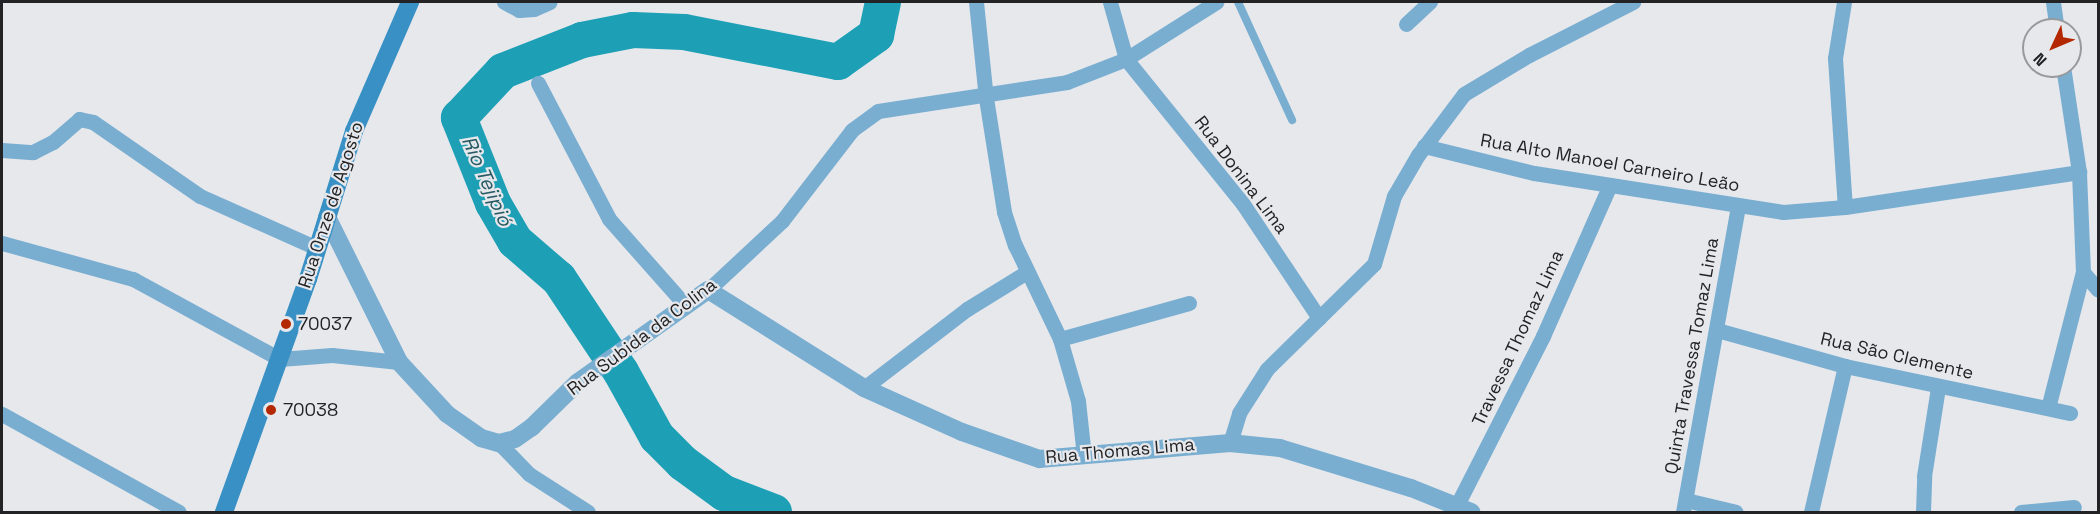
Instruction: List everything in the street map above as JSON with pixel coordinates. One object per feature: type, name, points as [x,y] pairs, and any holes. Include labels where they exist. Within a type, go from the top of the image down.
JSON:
[{"type":"main road","name":"Rua Onze de Agosto","points":[[224,513],[280,358],[354,131],[411,2]]},
{"type":"street","points":[[504,2],[519,10],[534,9],[550,2]]},
{"type":"street","points":[[976,2],[986,98],[1004,212],[1027,272],[1060,339],[1078,401],[1084,456]]},
{"type":"street","points":[[1110,2],[1126,60]]},
{"type":"street","name":"Rua Subida da Colina","points":[[499,443],[515,439],[532,427],[578,382],[708,290],[782,221],[804,196],[836,150],[867,118],[891,106],[986,98],[1067,82],[1126,60],[1216,2]]},
{"type":"street","points":[[1406,24],[1430,2]]},
{"type":"street","points":[[1230,443],[1239,413],[1267,369],[1374,264],[1394,196],[1424,146],[1448,112],[1476,84],[1633,2]]},
{"type":"street","points":[[1844,2],[1834,58],[1845,207]]},
{"type":"street","points":[[2052,2],[2055,18]]},
{"type":"street","name":"Rua Donina Lima","points":[[1126,60],[1244,204],[1319,318]]},
{"type":"street","points":[[2048,408],[2084,272],[2079,172],[2065,78]]},
{"type":"street","points":[[538,83],[609,219],[686,306]]},
{"type":"street","points":[[2,150],[33,152],[44,148],[80,119],[107,131],[200,196],[317,248]]},
{"type":"street","name":"Rua Alto Manoel Carneiro Leão","points":[[1424,146],[1513,169],[1784,212],[1845,207],[2079,172]]},
{"type":"street","name":"Travessa Thomaz Lima","points":[[1464,509],[1610,185]]},
{"type":"street","name":"Quinta Travessa Tomaz Lima","points":[[1685,506],[1738,206]]},
{"type":"street","points":[[327,217],[399,362],[447,414],[481,438],[499,443],[530,474],[588,513]]},
{"type":"street","points":[[2,243],[134,279],[280,358],[316,355],[399,362]]},
{"type":"street","points":[[864,388],[967,309],[1027,272]]},
{"type":"street","points":[[2084,272],[2098,290]]},
{"type":"street","name":"Rua Thomas Lima","points":[[708,290],[864,388],[962,432],[1039,459],[1230,443],[1280,448],[1464,509]]},
{"type":"street","points":[[1060,339],[1189,303]]},
{"type":"street","name":"Rua São Clemente","points":[[1717,330],[1845,366],[1938,388],[2070,413]]},
{"type":"street","points":[[1811,513],[1845,366]]},
{"type":"street","points":[[1923,513],[1924,476],[1938,388]]},
{"type":"street","points":[[2,414],[179,513]]},
{"type":"street","points":[[1685,506],[1736,513]]},
{"type":"street","points":[[2021,513],[2074,507]]},
{"type":"lane","points":[[1238,2],[1292,120]]},
{"type":"waterway","name":"Rio Tejipió","points":[[774,512],[724,493],[683,463],[657,437],[621,372],[559,279],[515,241],[493,203],[459,118],[503,71],[582,40],[633,30],[684,32],[838,62],[876,35],[883,2]]},
{"type":"place","name":"70037","points":[[286,324]]},
{"type":"place","name":"70038","points":[[271,410]]}]
